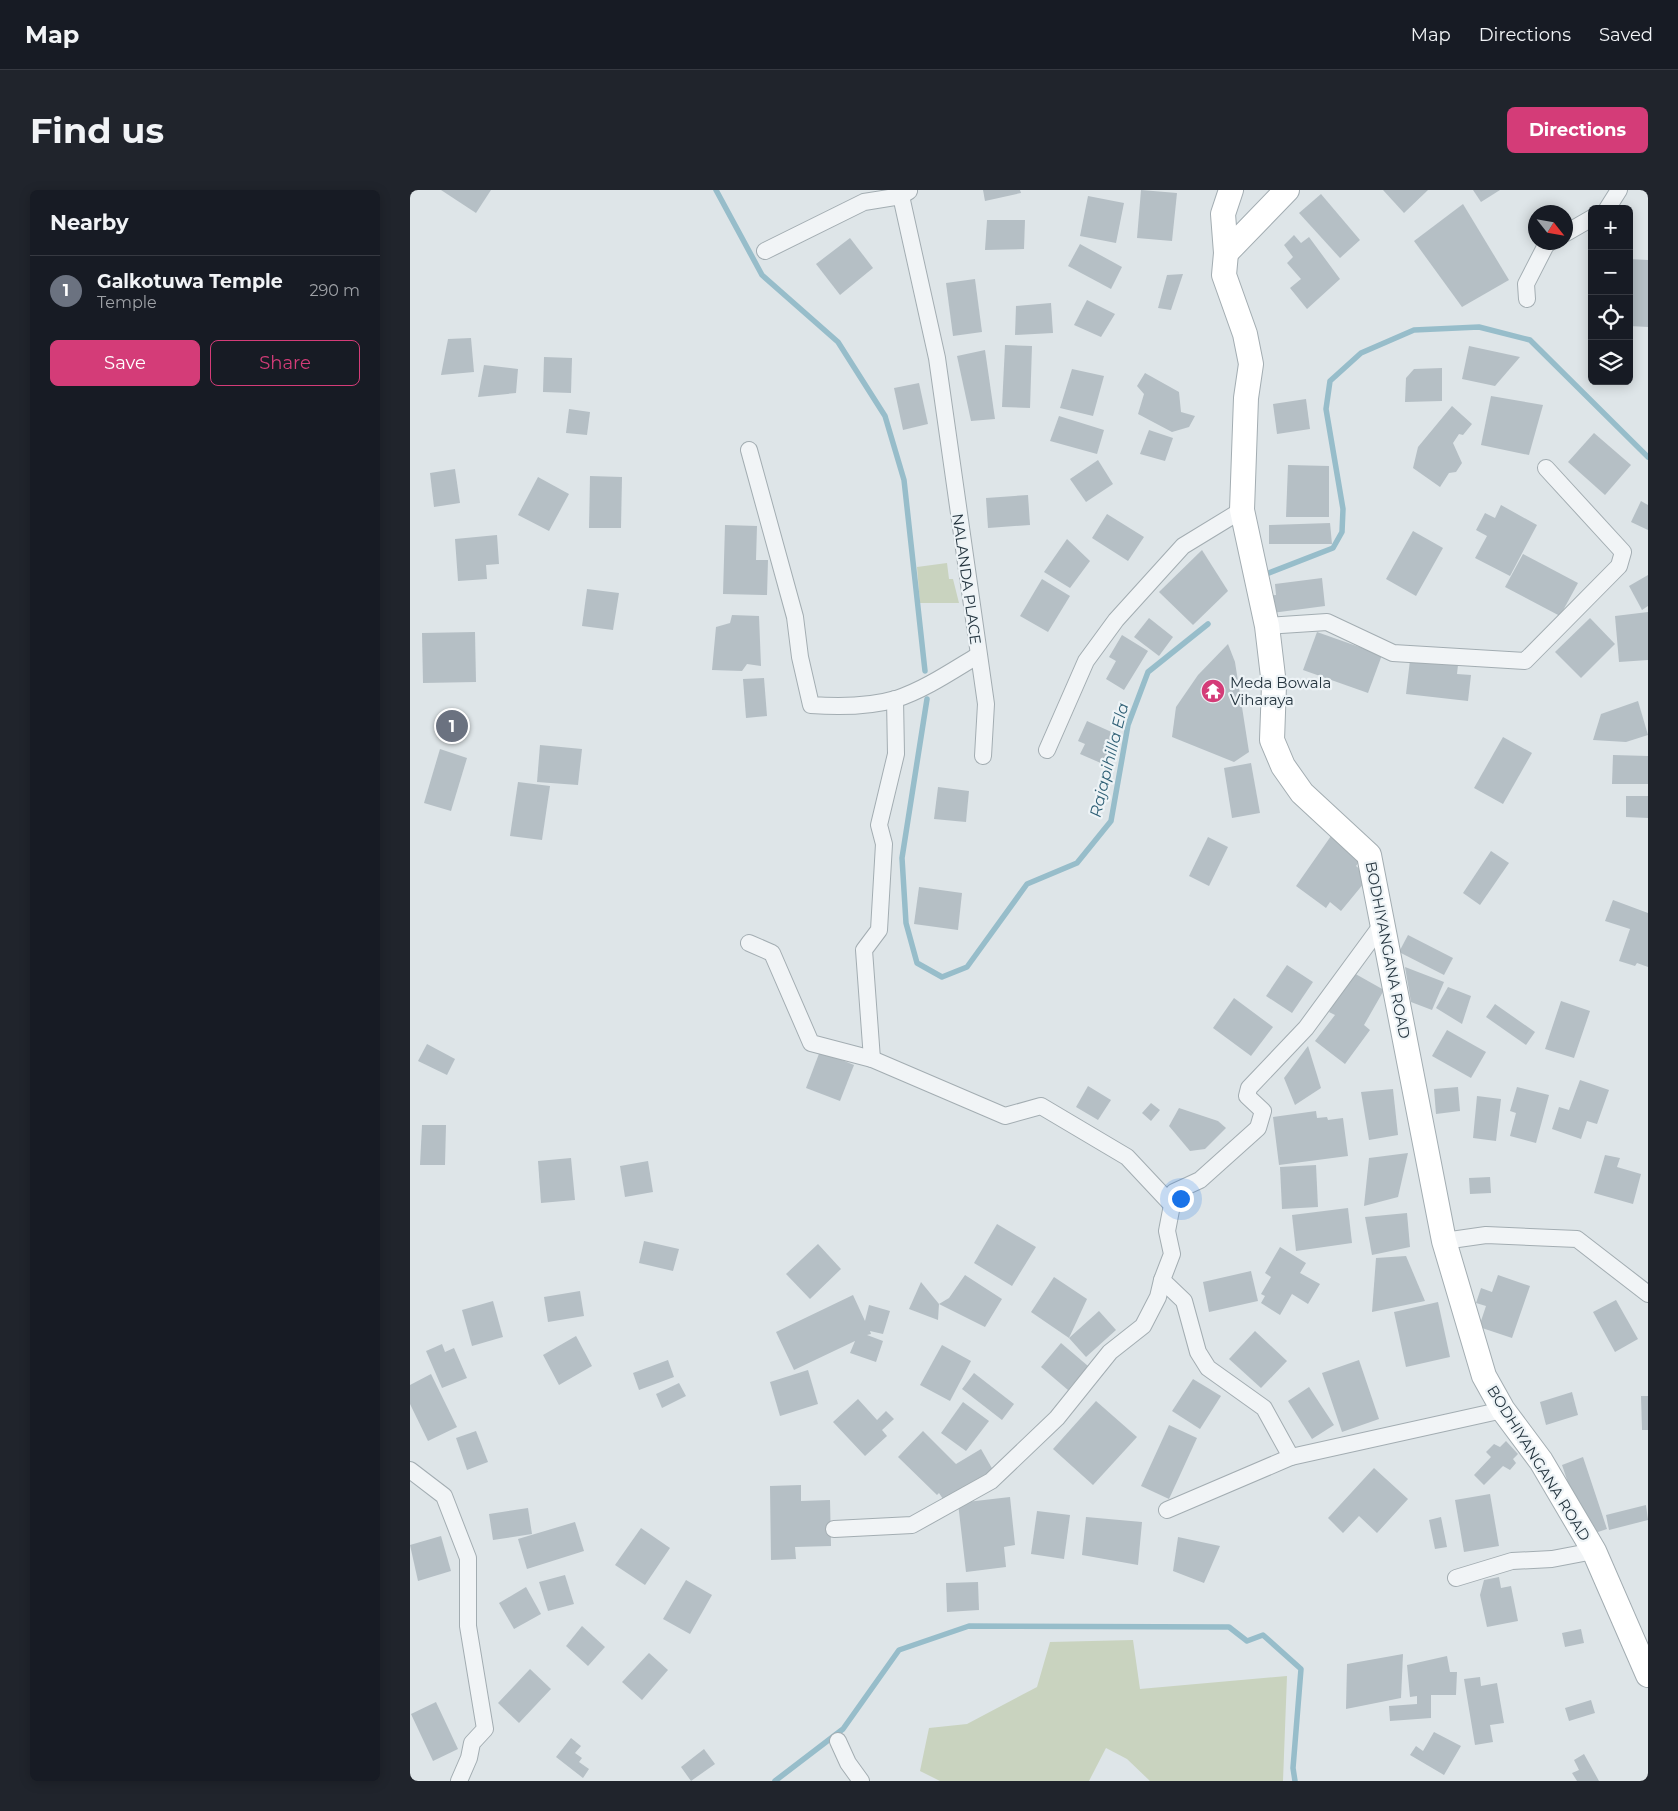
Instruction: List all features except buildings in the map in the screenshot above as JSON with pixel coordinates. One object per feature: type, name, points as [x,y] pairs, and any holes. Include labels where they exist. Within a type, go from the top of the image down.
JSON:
[{"type":"street","name":"BODHIYANGANA ROAD","points":[[1231,190],[1223,214],[1226,252],[1224,274],[1245,334],[1251,364],[1246,398],[1242,510],[1267,626],[1274,686],[1272,740],[1283,766],[1302,793],[1369,855],[1444,1241],[1484,1376],[1503,1410],[1541,1461],[1594,1551],[1643,1652],[1648,1675]]},
{"type":"street","points":[[1226,252],[1286,190]]},
{"type":"street","points":[[1609,205],[1618,190]]},
{"type":"street","points":[[765,251],[860,196],[906,193]]},
{"type":"street","name":"NALANDA PLACE","points":[[749,450],[796,618],[800,657],[812,705],[846,707],[896,699],[978,656],[937,358],[906,193]]},
{"type":"street","points":[[1573,229],[1588,220]]},
{"type":"street","points":[[1527,299],[1526,284],[1543,250]]},
{"type":"street","points":[[1267,626],[1327,622],[1393,653],[1525,661],[1619,566],[1623,552],[1546,468]]},
{"type":"street","points":[[1047,750],[1086,661],[1116,620],[1183,546],[1242,510]]},
{"type":"street","points":[[978,656],[986,704],[982,756]]},
{"type":"street","points":[[872,1059],[864,950],[879,930],[884,844],[879,826],[896,754],[896,699]]},
{"type":"street","points":[[834,1528],[912,1525],[991,1481],[1057,1418],[1110,1352],[1143,1326],[1158,1297],[1172,1254],[1167,1231],[1174,1192],[1200,1180],[1258,1128],[1263,1111],[1247,1096],[1248,1088],[1306,1028],[1383,923]]},
{"type":"street","points":[[749,943],[772,953],[811,1043],[872,1059],[1005,1116],[1041,1106],[1127,1157],[1172,1205]]},
{"type":"street","points":[[1444,1241],[1486,1235],[1577,1239],[1648,1294]]},
{"type":"street","points":[[1162,1280],[1184,1301],[1198,1352],[1208,1368],[1264,1408],[1291,1457]]},
{"type":"street","points":[[1167,1510],[1291,1457],[1503,1410]]},
{"type":"street","points":[[410,1470],[444,1496],[468,1558],[468,1626],[485,1729],[472,1743],[469,1758],[459,1781]]},
{"type":"street","points":[[1456,1578],[1512,1561],[1552,1559],[1594,1551]]},
{"type":"street","points":[[838,1741],[848,1763],[861,1781]]},
{"type":"green space","points":[[947,563],[949,579],[953,579],[959,603],[920,603],[917,567]]},
{"type":"green space","points":[[1133,1640],[1140,1689],[1287,1676],[1283,1781],[1150,1781],[1127,1759],[1106,1748],[1089,1781],[940,1781],[920,1771],[929,1728],[967,1724],[1037,1687],[1050,1642]]},
{"type":"waterway","name":"Rajapihilla Ela","points":[[716,190],[762,275],[838,342],[885,416],[904,480],[925,671]]},
{"type":"waterway","name":"Rajapihilla Ela","points":[[1261,576],[1333,548],[1342,532],[1343,509],[1326,409],[1330,381],[1361,353],[1414,330],[1479,327],[1530,340],[1648,457]]},
{"type":"waterway","name":"Rajapihilla Ela","points":[[927,699],[902,858],[906,923],[917,963],[942,977],[967,967],[1027,884],[1077,863],[1111,821],[1128,725],[1148,672],[1208,624]]},
{"type":"waterway","points":[[775,1781],[843,1729],[899,1650],[969,1626],[1229,1627],[1247,1641],[1263,1635],[1301,1669],[1293,1768],[1295,1781]]},
{"type":"place","name":"Meda Bowala Viharaya","points":[[1213,691]]},
{"type":"place","name":"Galkotuwa Temple","points":[[452,726]]}]
